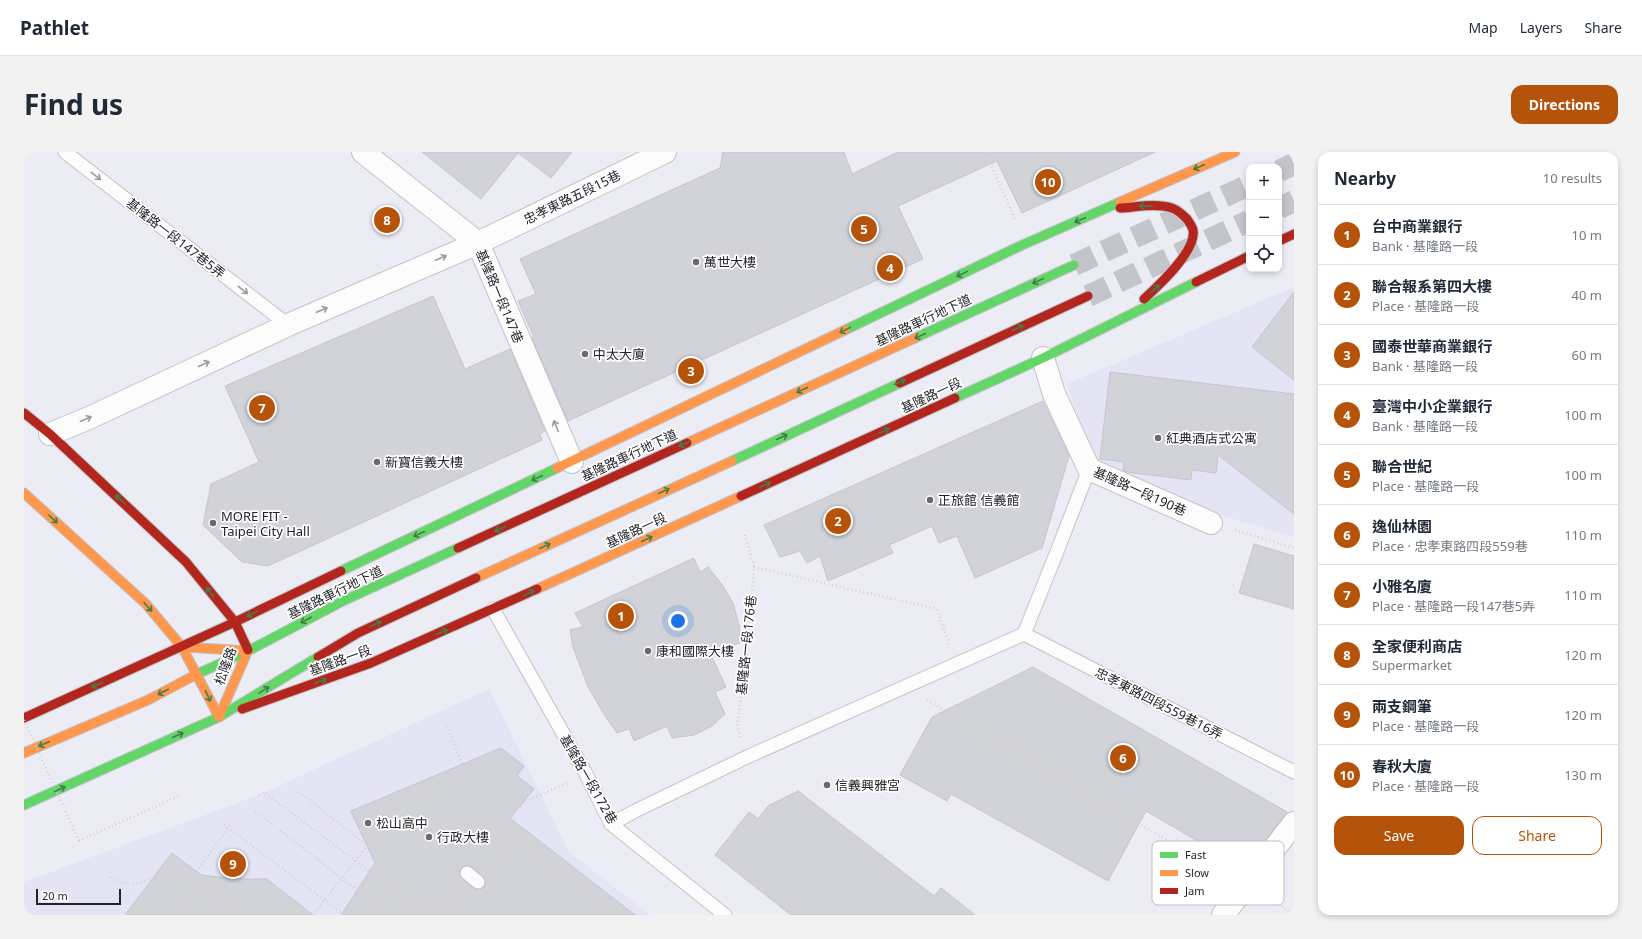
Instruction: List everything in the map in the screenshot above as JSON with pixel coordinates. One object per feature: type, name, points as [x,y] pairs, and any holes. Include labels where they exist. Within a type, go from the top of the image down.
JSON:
[{"type":"main road","points":[[24,719],[182,647],[572,462],[1020,246],[1235,152]]},
{"type":"main road","points":[[1108,208],[1144,206],[1172,208],[1186,217],[1194,230],[1192,242],[1165,280],[1127,315]]},
{"type":"main road","points":[[1282,240],[1294,234]]},
{"type":"main road","name":"基隆路一段","points":[[24,805],[219,717],[371,663],[493,609],[1043,358],[1127,315],[1246,257]]},
{"type":"main road","name":"基隆路車行地下道","points":[[24,753],[148,700],[343,600],[1074,265]]},
{"type":"main road","points":[[219,717],[358,633],[1088,296]]},
{"type":"main road","name":"松隆路","points":[[24,413],[50,434],[186,562],[235,622],[248,650],[219,717]]},
{"type":"main road","name":"松隆路","points":[[24,493],[146,604],[182,647],[219,717]]},
{"type":"main road","points":[[182,647],[248,650]]},
{"type":"street","name":"基隆路一段147巷","points":[[363,152],[478,243],[572,462]]},
{"type":"street","name":"忠孝東路五段15巷","points":[[478,243],[658,153]]},
{"type":"street","points":[[50,434],[288,325],[478,243]]},
{"type":"street","name":"基隆路一段190巷","points":[[1043,358],[1054,394],[1089,469],[1211,523]]},
{"type":"street","points":[[1280,841],[1294,823]]},
{"type":"street","points":[[1223,915],[1231,905]]},
{"type":"lane","name":"基隆路一段147巷5弄","points":[[65,152],[288,325]]},
{"type":"lane","points":[[611,824],[634,811],[749,756],[1024,634],[1089,469]]},
{"type":"lane","name":"基隆路一段172巷","points":[[493,609],[586,774],[611,824],[725,915]]},
{"type":"lane","name":"忠孝東路四段559巷16弄","points":[[1024,634],[1294,772]]},
{"type":"lane","points":[[467,873],[478,882]]},
{"type":"path","points":[[985,152],[1016,221]]},
{"type":"path","points":[[1211,523],[1294,548]]},
{"type":"path","name":"基隆路一段176巷","points":[[744,532],[754,567],[748,649],[737,726],[749,756]]},
{"type":"path","points":[[754,567],[937,609],[957,663]]},
{"type":"path","points":[[904,687],[1168,841]]},
{"type":"path","points":[[24,719],[79,841],[179,796]]},
{"type":"path","points":[[313,915],[380,828],[406,797],[460,774],[463,767],[446,723]]},
{"type":"path","points":[[259,794],[264,792],[425,913],[430,914],[437,911],[526,801],[586,774]]},
{"type":"path","points":[[299,792],[367,846]]},
{"type":"path","points":[[255,811],[389,915]]},
{"type":"path","points":[[367,846],[351,811],[380,828]]},
{"type":"path","points":[[198,915],[186,902],[184,897],[185,890],[191,878],[234,821]]},
{"type":"path","points":[[224,825],[325,900],[342,915]]},
{"type":"path","points":[[502,852],[516,840],[526,844],[616,915]]},
{"type":"path","points":[[110,877],[120,883],[129,885],[138,884],[172,872],[180,872],[191,878],[241,915]]},
{"type":"shaded area","points":[[1294,287],[1294,537],[1222,516],[1094,463],[1067,384]]},
{"type":"shaded area","name":"松山高中","points":[[489,689],[569,852],[650,915],[24,915],[24,882],[259,795]]},
{"type":"building","points":[[422,152],[572,152],[551,178],[518,153],[481,199]]},
{"type":"building","points":[[723,152],[844,152],[852,174],[898,152],[1155,152],[1022,213],[997,161],[898,206],[923,259],[568,421],[532,338],[534,337],[518,301],[536,294],[520,259],[720,168]]},
{"type":"building","points":[[1294,292],[1294,380],[1252,347]]},
{"type":"building","name":"新寶信義大樓","points":[[433,296],[465,369],[510,349],[545,431],[540,434],[542,440],[268,566],[242,562],[203,525],[211,484],[259,462],[225,386]]},
{"type":"building","name":"紅典酒店式公寓","points":[[1110,372],[1294,394],[1294,514],[1218,455],[1216,473],[1192,470],[1191,480],[1127,472],[1123,470],[1124,462],[1100,459]]},
{"type":"building","points":[[1043,401],[1069,456],[1042,548],[975,578],[957,536],[939,543],[932,526],[889,545],[893,553],[828,581],[820,556],[807,563],[800,551],[780,557],[764,525]]},
{"type":"building","points":[[1254,544],[1294,556],[1294,609],[1239,593]]},
{"type":"building","name":"康和國際大樓","points":[[694,558],[700,572],[708,567],[723,586],[733,603],[739,625],[741,642],[711,655],[726,687],[715,692],[725,714],[712,726],[694,735],[672,738],[667,726],[634,741],[629,729],[617,733],[588,687],[573,647],[570,630],[583,627],[575,613]]},
{"type":"building","points":[[1033,667],[1287,812],[1265,841],[1198,841],[1146,811],[1108,881],[951,794],[947,801],[900,775],[932,717]]},
{"type":"building","points":[[501,748],[524,766],[517,776],[534,789],[510,818],[635,915],[341,915],[375,863],[351,811]],"holes":[[[465,865],[472,867],[483,876],[486,883],[484,887],[476,890],[462,879],[459,871]]]},
{"type":"building","points":[[798,791],[934,896],[941,888],[975,915],[791,915],[715,855],[749,812],[758,819],[768,806]]},
{"type":"building","points":[[172,853],[201,875],[237,879],[267,879],[313,915],[125,915]]},
{"type":"tunnel","points":[[1282,170],[1294,164]]},
{"type":"tunnel","points":[[1074,265],[1246,186]]},
{"type":"tunnel","points":[[1282,207],[1294,201]]},
{"type":"tunnel","points":[[1088,296],[1246,222]]},
{"type":"traffic: fast","points":[[845,330],[1020,246],[1120,202]]},
{"type":"traffic: fast","points":[[915,338],[1074,265]]},
{"type":"traffic: fast","points":[[955,398],[1043,358],[1196,282]]},
{"type":"traffic: fast","points":[[732,461],[900,383]]},
{"type":"traffic: fast","points":[[341,571],[557,468]]},
{"type":"traffic: fast","points":[[197,674],[248,651],[343,601],[458,548]]},
{"type":"traffic: fast","points":[[24,805],[219,717],[318,657]]},
{"type":"traffic: slow","points":[[1120,202],[1235,152]]},
{"type":"traffic: slow","points":[[557,468],[845,330]]},
{"type":"traffic: slow","points":[[687,443],[915,338]]},
{"type":"traffic: slow","points":[[476,578],[732,461]]},
{"type":"traffic: slow","points":[[24,493],[146,604],[182,647],[219,717]]},
{"type":"traffic: slow","points":[[537,589],[741,496]]},
{"type":"traffic: slow","points":[[185,647],[248,651]]},
{"type":"traffic: slow","points":[[219,717],[248,650]]},
{"type":"traffic: slow","points":[[24,753],[148,700],[197,674]]},
{"type":"traffic: jam","points":[[1120,208],[1153,206],[1172,208],[1187,219],[1193,230],[1193,238],[1183,258],[1167,277],[1144,299]]},
{"type":"traffic: jam","points":[[1282,240],[1294,234]]},
{"type":"traffic: jam","points":[[1196,282],[1246,257]]},
{"type":"traffic: jam","points":[[900,383],[1088,296]]},
{"type":"traffic: jam","points":[[741,496],[955,398]]},
{"type":"traffic: jam","points":[[24,413],[50,434],[186,562],[235,622],[248,650]]},
{"type":"traffic: jam","points":[[458,548],[687,443]]},
{"type":"traffic: jam","points":[[24,718],[235,622],[341,571]]},
{"type":"traffic: jam","points":[[318,657],[358,633],[476,578]]},
{"type":"traffic: jam","points":[[242,709],[371,663],[537,589]]},
{"type":"place","name":"春秋大廈","points":[[1048,182]]},
{"type":"place","name":"全家便利商店","points":[[387,220]]},
{"type":"place","name":"聯合世紀","points":[[864,229]]},
{"type":"place","name":"萬世大樓","points":[[696,262]]},
{"type":"place","name":"臺灣中小企業銀行","points":[[890,268]]},
{"type":"place","name":"中太大廈","points":[[585,354]]},
{"type":"place","name":"國泰世華商業銀行","points":[[691,371]]},
{"type":"place","name":"小雅名廈","points":[[262,408]]},
{"type":"place","name":"紅典酒店式公寓","points":[[1158,438]]},
{"type":"place","name":"新寶信義大樓","points":[[377,462]]},
{"type":"place","name":"正旅館 信義館","points":[[930,500]]},
{"type":"place","name":"聯合報系第四大樓","points":[[838,521]]},
{"type":"place","name":"MORE FIT - Taipei City Hall","points":[[213,523]]},
{"type":"place","name":"台中商業銀行","points":[[621,616]]},
{"type":"place","name":"康和國際大樓","points":[[648,651]]},
{"type":"place","name":"逸仙林園","points":[[1123,758]]},
{"type":"place","name":"信義興雅宮","points":[[827,785]]},
{"type":"place","name":"松山高中","points":[[368,823]]},
{"type":"place","name":"行政大樓","points":[[429,837]]},
{"type":"place","name":"兩支鋼筆","points":[[233,864]]}]
